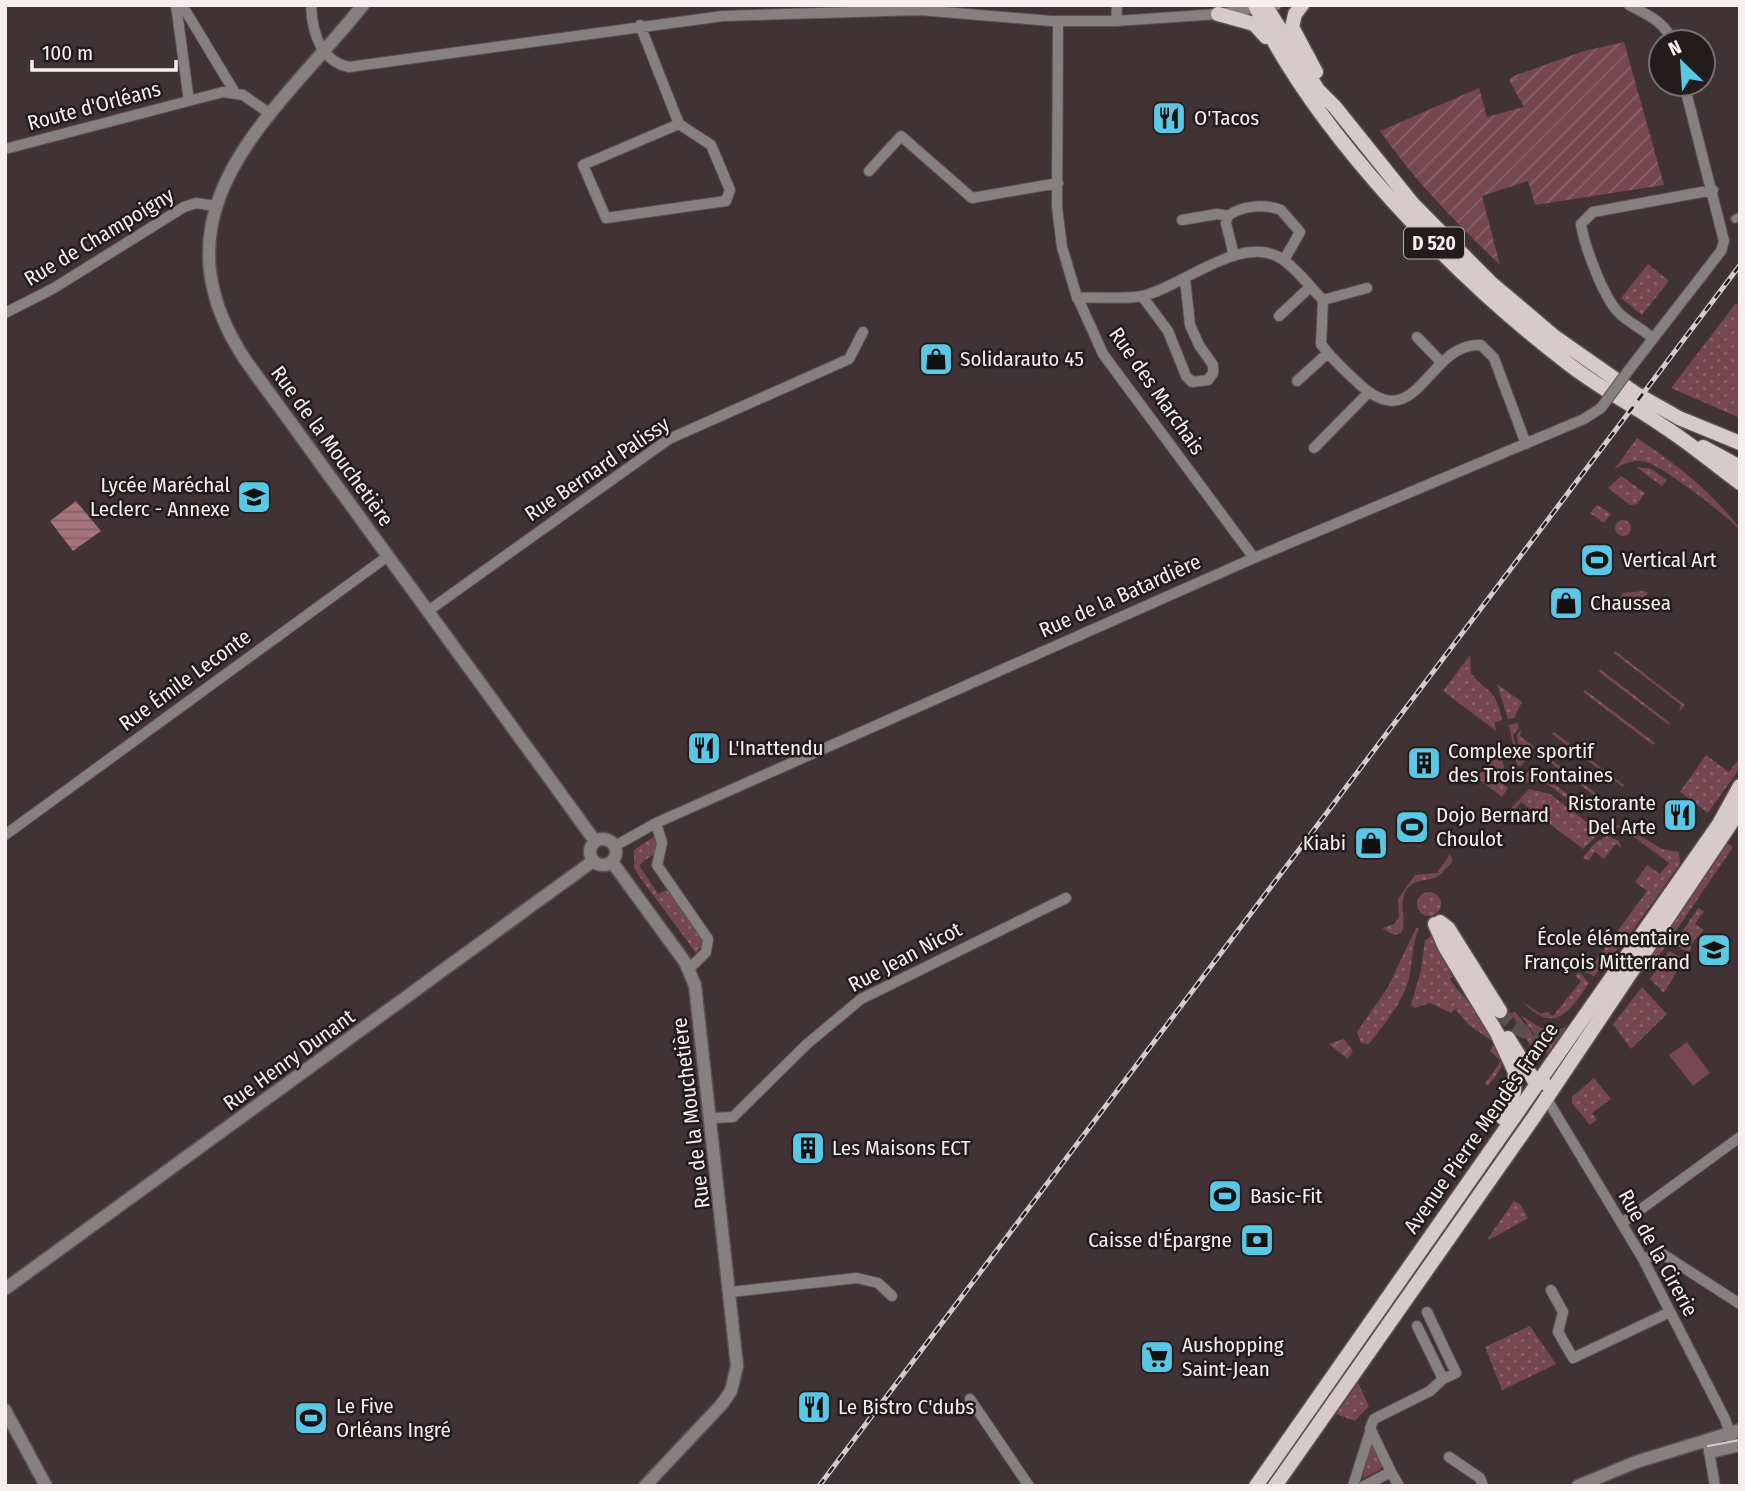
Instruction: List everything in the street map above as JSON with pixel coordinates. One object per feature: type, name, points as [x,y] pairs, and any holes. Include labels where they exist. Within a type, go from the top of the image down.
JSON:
[{"type":"main road","name":"D 520","points":[[1274,5],[1335,107]]},
{"type":"main road","points":[[1302,5],[1295,14],[1292,27],[1335,107]]},
{"type":"main road","name":"D 520","points":[[1256,7],[1270,13],[1318,90],[1335,107],[1412,203],[1490,282],[1555,337],[1609,377],[1740,452]]},
{"type":"main road","name":"D 520","points":[[1256,7],[1290,71]]},
{"type":"main road","name":"D 520","points":[[1223,9],[1261,29],[1290,71],[1377,181],[1443,254],[1569,365],[1664,426],[1740,467]]},
{"type":"main road","points":[[1679,418],[1740,443]]},
{"type":"main road","points":[[1664,426],[1740,483]]},
{"type":"main road","points":[[1729,828],[1740,786]]},
{"type":"main road","name":"Avenue Pierre Mendès France","points":[[1275,1486],[1547,1099],[1740,810]]},
{"type":"main road","name":"Avenue Pierre Mendès France","points":[[1256,1486],[1538,1083],[1729,828]]},
{"type":"main road","points":[[1596,1012],[1695,876]]},
{"type":"main road","points":[[1483,1160],[1486,1143],[1511,1106],[1515,1072],[1437,922],[1448,928],[1500,1011]]},
{"type":"main road","points":[[1443,938],[1538,1083],[1558,1082]]},
{"type":"street","points":[[176,5],[189,101]]},
{"type":"street","points":[[182,5],[234,91],[269,113]]},
{"type":"street","points":[[311,5],[313,31],[333,61],[341,65],[360,67],[640,24],[723,16],[856,8],[967,11],[1058,21],[1116,21],[1274,5]]},
{"type":"street","name":"Rue de la Mouchetière","points":[[363,5],[269,113],[235,160],[215,206],[211,265],[216,298],[226,324],[246,361],[595,841]]},
{"type":"street","points":[[1116,21],[1117,5]]},
{"type":"street","points":[[1629,5],[1655,18],[1666,28]]},
{"type":"street","name":"Rue des Marchais","points":[[1058,21],[1058,183],[1062,247],[1077,298],[1103,354],[1254,558]]},
{"type":"street","points":[[640,24],[679,124],[711,145],[730,190],[726,201],[606,218],[583,165],[679,124]]},
{"type":"street","name":"Route d'Orléans","points":[[5,149],[234,91]]},
{"type":"street","points":[[1653,340],[1618,312],[1610,300],[1583,236],[1581,224],[1593,212],[1713,190],[1688,98]]},
{"type":"street","points":[[869,171],[901,136],[972,198],[1058,183]]},
{"type":"street","name":"Rue de la Batardière","points":[[615,846],[656,823],[1254,558],[1584,419],[1601,408],[1721,251],[1724,241],[1713,190]]},
{"type":"street","name":"Rue de Champoigny","points":[[5,313],[54,288],[184,207],[196,203],[215,206]]},
{"type":"street","points":[[1234,256],[1226,223],[1228,216],[1235,211],[1255,207],[1281,209],[1300,232],[1284,260]]},
{"type":"street","points":[[1182,220],[1217,214],[1228,216]]},
{"type":"street","points":[[1077,298],[1142,296],[1234,256],[1256,251],[1270,253],[1284,260],[1323,300],[1325,311],[1320,332],[1321,344],[1368,393],[1388,402],[1404,399],[1466,344],[1481,345],[1494,358],[1526,444]]},
{"type":"street","points":[[1142,296],[1168,331],[1186,376],[1192,382],[1208,380],[1213,373],[1213,365],[1189,325],[1185,279]]},
{"type":"street","points":[[1279,316],[1310,287]]},
{"type":"street","points":[[1323,300],[1367,288]]},
{"type":"street","name":"Rue Bernard Palissy","points":[[428,611],[669,439],[849,359],[863,332]]},
{"type":"street","points":[[1417,337],[1442,363]]},
{"type":"street","points":[[1297,381],[1328,354]]},
{"type":"street","points":[[1314,448],[1368,393]]},
{"type":"street","name":"Rue Émile Leconte","points":[[5,835],[388,556]]},
{"type":"street","name":"Avenue Pierre Mendès France","points":[[1729,828],[1740,794]]},
{"type":"street","points":[[656,823],[662,840],[657,865],[708,939],[706,952],[689,969]]},
{"type":"street","points":[[609,840],[615,846],[616,855],[612,862],[600,865],[593,862],[590,851],[595,841],[609,840]]},
{"type":"street","name":"Rue Henry Dunant","points":[[5,1289],[593,862]]},
{"type":"street","name":"Rue de la Mouchetière","points":[[612,862],[689,969],[696,993],[731,1292],[737,1366],[733,1384],[722,1404],[645,1486]]},
{"type":"street","name":"Rue Jean Nicot","points":[[711,1118],[733,1117],[807,1044],[861,999],[1066,898]]},
{"type":"street","name":"Rue de la Cirerie","points":[[1538,1083],[1643,1259],[1670,1312],[1723,1442],[1715,1486]]},
{"type":"street","points":[[1622,1223],[1740,1137]]},
{"type":"street","points":[[1643,1259],[1661,1253],[1740,1304]]},
{"type":"street","points":[[731,1292],[857,1278],[878,1283],[892,1296]]},
{"type":"street","points":[[1551,1290],[1563,1312],[1558,1332],[1573,1358],[1670,1312]]},
{"type":"street","points":[[1353,1486],[1374,1419],[1430,1391],[1443,1379],[1457,1373],[1427,1312]]},
{"type":"street","points":[[1418,1325],[1443,1379]]},
{"type":"street","points":[[970,1399],[1029,1486]]},
{"type":"street","points":[[5,1410],[46,1486]]},
{"type":"street","points":[[1371,1429],[1399,1486]]},
{"type":"street","points":[[1578,1486],[1636,1462],[1723,1442]]},
{"type":"street","points":[[1589,1486],[1643,1465],[1723,1442]]},
{"type":"street","points":[[1449,1457],[1480,1478],[1483,1486]]},
{"type":"street","points":[[1364,1486],[1391,1472]]},
{"type":"shaded area","points":[[1624,42],[1664,185],[1535,205],[1528,181],[1482,196],[1500,265],[1437,201],[1380,131],[1479,88],[1487,117],[1524,107],[1509,80],[1513,76],[1584,51]]},
{"type":"shaded area","points":[[1648,264],[1669,281],[1642,315],[1621,298]]},
{"type":"shaded area","points":[[1736,303],[1740,307],[1740,418],[1671,388]]},
{"type":"shaded area","points":[[1637,438],[1704,489],[1740,531],[1724,515],[1654,465],[1633,461],[1614,470]]},
{"type":"shaded area","points":[[1636,467],[1651,469],[1667,480],[1662,486]]},
{"type":"shaded area","points":[[1621,476],[1645,493],[1637,504],[1630,505],[1608,488]]},
{"type":"shaded area","points":[[76,501],[101,531],[73,551],[50,521]]},
{"type":"shaded area","points":[[1597,505],[1611,514],[1604,523],[1590,513]]},
{"type":"shaded area","points":[[1623,520],[1629,522],[1629,534],[1623,536],[1617,534],[1615,528],[1617,522]]},
{"type":"shaded area","points":[[1623,593],[1648,593],[1634,609],[1620,599]]},
{"type":"shaded area","points":[[1615,651],[1685,705],[1679,712],[1681,705],[1614,653]]},
{"type":"shaded area","points":[[1470,655],[1471,673],[1494,697],[1500,710],[1502,720],[1494,723],[1496,731],[1443,691]]},
{"type":"shaded area","points":[[1600,669],[1670,723],[1669,725],[1599,672]]},
{"type":"shaded area","points":[[1497,684],[1522,702],[1514,718],[1508,719]]},
{"type":"shaded area","points":[[1585,690],[1655,743],[1653,745],[1583,692]]},
{"type":"shaded area","points":[[1518,723],[1519,728],[1513,735],[1517,752],[1526,759],[1521,766],[1517,765],[1509,725]]},
{"type":"shaded area","points":[[1521,729],[1520,736],[1534,747],[1528,756],[1519,750],[1517,735]]},
{"type":"shaded area","points":[[1554,732],[1624,785],[1623,787],[1552,734]]},
{"type":"shaded area","points":[[1540,751],[1610,804],[1608,806],[1538,753]]},
{"type":"shaded area","points":[[1501,752],[1504,768],[1510,771],[1510,781],[1502,774],[1499,779],[1508,788],[1502,797],[1476,777]]},
{"type":"shaded area","points":[[1706,755],[1729,772],[1740,757],[1740,768],[1708,813],[1680,792]]},
{"type":"shaded area","points":[[1531,767],[1593,813],[1586,813],[1542,780],[1520,783]]},
{"type":"shaded area","points":[[1529,789],[1550,794],[1587,822],[1623,826],[1662,849],[1679,852],[1680,864],[1625,941],[1594,976],[1583,971],[1588,971],[1647,891],[1635,882],[1647,865],[1660,874],[1669,863],[1622,828],[1606,827],[1583,849],[1521,802],[1503,824],[1499,821]]},
{"type":"shaded area","points":[[656,835],[658,851],[639,865],[658,894],[667,890],[697,927],[703,944],[696,953],[634,868],[634,850]]},
{"type":"shaded area","points":[[1607,836],[1619,841],[1621,848],[1616,844],[1604,859],[1595,852],[1588,861],[1583,857],[1596,842]]},
{"type":"shaded area","points":[[1727,843],[1733,847],[1650,969],[1637,974]]},
{"type":"shaded area","points":[[1450,854],[1453,861],[1439,876],[1414,883],[1407,889],[1403,900],[1404,923],[1401,933],[1394,935],[1382,928],[1394,924],[1399,918],[1398,899],[1415,875],[1437,873]]},
{"type":"shaded area","points":[[1429,892],[1440,899],[1441,904],[1434,915],[1429,916],[1418,909],[1417,904],[1424,893]]},
{"type":"shaded area","points":[[1698,908],[1704,911],[1695,924],[1704,930],[1692,943],[1689,953],[1674,944]]},
{"type":"shaded area","points":[[1416,928],[1419,929],[1413,947],[1409,978],[1402,996],[1369,1044],[1361,1043],[1357,1032],[1388,987]]},
{"type":"shaded area","points":[[1433,935],[1452,977],[1450,979],[1497,1040],[1502,1062],[1497,1075],[1488,1086],[1485,1084],[1501,1061],[1490,1051],[1495,1043],[1469,1025],[1455,1009],[1451,1013],[1430,1003],[1415,1008],[1411,1005],[1421,970],[1425,940]]},
{"type":"shaded area","points":[[1669,951],[1684,959],[1664,993],[1650,979]]},
{"type":"shaded area","points":[[1579,972],[1589,983],[1575,1003],[1560,1016],[1544,1017],[1523,1002],[1541,1014],[1547,1012],[1553,1016],[1581,981],[1575,976]]},
{"type":"shaded area","points":[[1642,987],[1667,1014],[1631,1049],[1613,1024]]},
{"type":"shaded area","points":[[1515,1012],[1531,1031],[1540,1052],[1534,1052],[1511,1013]]},
{"type":"shaded area","points":[[1522,1016],[1541,1028],[1560,1028],[1561,1034],[1547,1055]]},
{"type":"shaded area","points":[[1344,1039],[1353,1051],[1348,1059],[1329,1044]]},
{"type":"shaded area","points":[[1687,1042],[1710,1073],[1693,1086],[1669,1055]]},
{"type":"shaded area","points":[[1594,1078],[1611,1099],[1592,1113],[1597,1120],[1590,1125],[1572,1103],[1572,1097]]},
{"type":"shaded area","points":[[1514,1201],[1520,1204],[1528,1218],[1489,1240],[1488,1238]]},
{"type":"shaded area","points":[[1530,1326],[1556,1364],[1502,1390],[1485,1347]]},
{"type":"shaded area","points":[[1358,1383],[1369,1406],[1355,1421],[1336,1414]]},
{"type":"shaded area","points":[[1370,1445],[1375,1446],[1383,1464],[1380,1470],[1363,1478]]},
{"type":"tunnel","points":[[1500,1011],[1515,1026],[1536,1035],[1558,1036],[1578,1028]]},
{"type":"tram line","points":[[1708,1446],[1740,1440]]},
{"type":"railway","points":[[819,1486],[1740,265]]},
{"type":"place","name":"O'Tacos","points":[[1169,118]]},
{"type":"place","name":"Solidarauto 45","points":[[936,359]]},
{"type":"place","name":"Lycée Maréchal Leclerc - Annexe","points":[[254,497]]},
{"type":"place","name":"Vertical Art","points":[[1597,560]]},
{"type":"place","name":"Chaussea","points":[[1566,603]]},
{"type":"place","name":"L'Inattendu","points":[[704,748]]},
{"type":"place","name":"Complexe sportif des Trois Fontaines","points":[[1424,763]]},
{"type":"place","name":"Ristorante Del Arte","points":[[1680,815]]},
{"type":"place","name":"Dojo Bernard Choulot","points":[[1412,827]]},
{"type":"place","name":"Kiabi","points":[[1371,843]]},
{"type":"place","name":"École élémentaire François Mitterrand","points":[[1714,950]]},
{"type":"place","name":"Les Maisons ECT","points":[[808,1148]]},
{"type":"place","name":"Basic-Fit","points":[[1225,1196]]},
{"type":"place","name":"Caisse d'Épargne","points":[[1257,1240]]},
{"type":"place","name":"Aushopping Saint-Jean","points":[[1157,1357]]},
{"type":"place","name":"Le Bistro C'dubs","points":[[814,1407]]},
{"type":"place","name":"Le Five Orléans Ingré","points":[[311,1418]]}]
